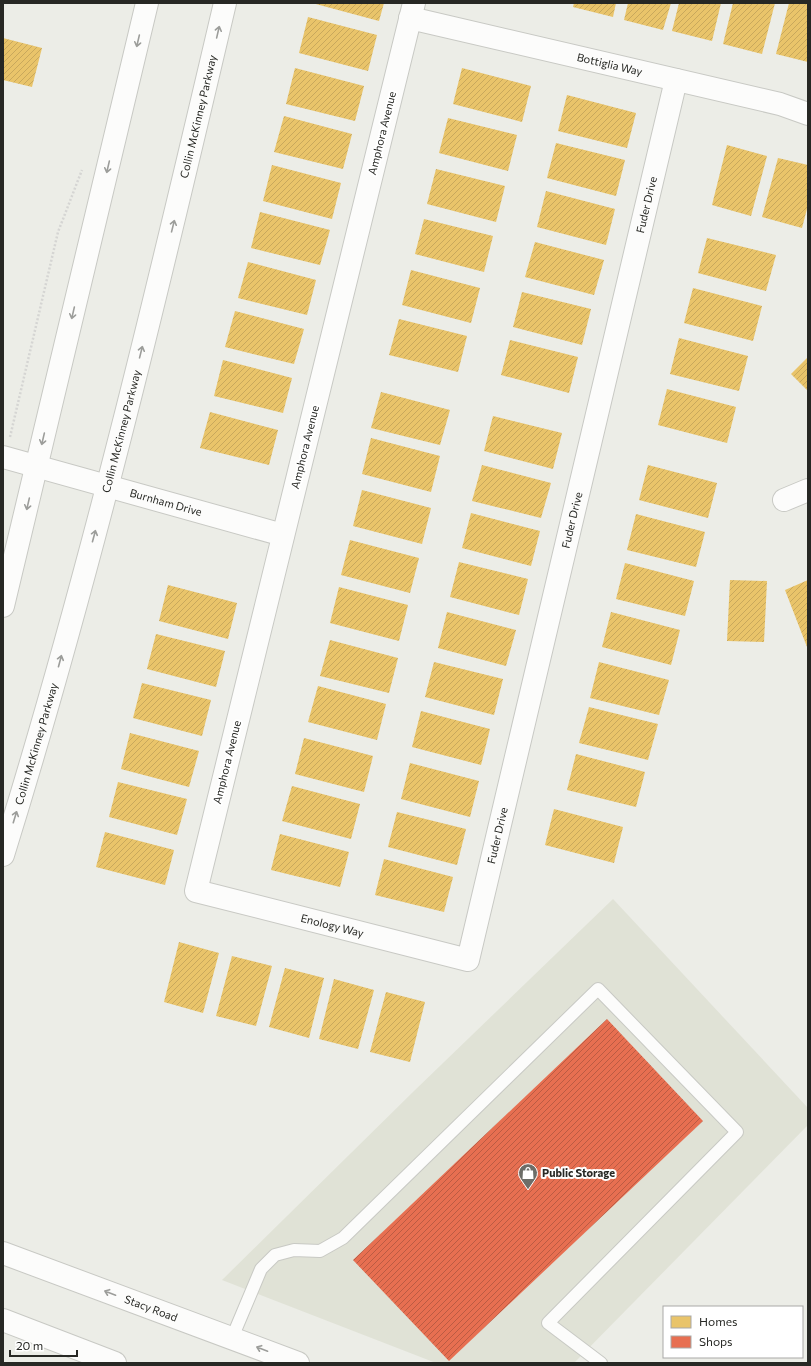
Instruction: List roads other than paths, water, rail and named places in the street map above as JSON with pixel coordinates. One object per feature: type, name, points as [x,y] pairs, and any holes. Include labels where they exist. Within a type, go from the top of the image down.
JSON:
[{"type":"street","points":[[3,606],[147,3]]},
{"type":"street","name":"Collin McKinney Parkway","points":[[3,855],[35,753],[108,485],[176,212],[225,3]]},
{"type":"street","name":"Bottiglia Way","points":[[412,11],[676,80],[780,104],[808,114]]},
{"type":"street","name":"Amphora Avenue","points":[[196,891],[412,11]]},
{"type":"street","name":"Fuder Drive","points":[[468,960],[676,80]]},
{"type":"street","name":"Burnham Drive","points":[[4,457],[283,535]]},
{"type":"street","points":[[784,500],[808,490]]},
{"type":"street","name":"Enology Way","points":[[196,891],[468,960]]},
{"type":"street","name":"Stacy Road","points":[[3,1253],[298,1363]]},
{"type":"street","points":[[3,1320],[115,1363]]},
{"type":"lane","points":[[232,1338],[261,1269],[275,1256],[294,1250],[320,1251],[343,1238],[598,989],[737,1132],[548,1323],[601,1363]]},
{"type":"place","name":"Public Storage","points":[[528,1190]]}]
